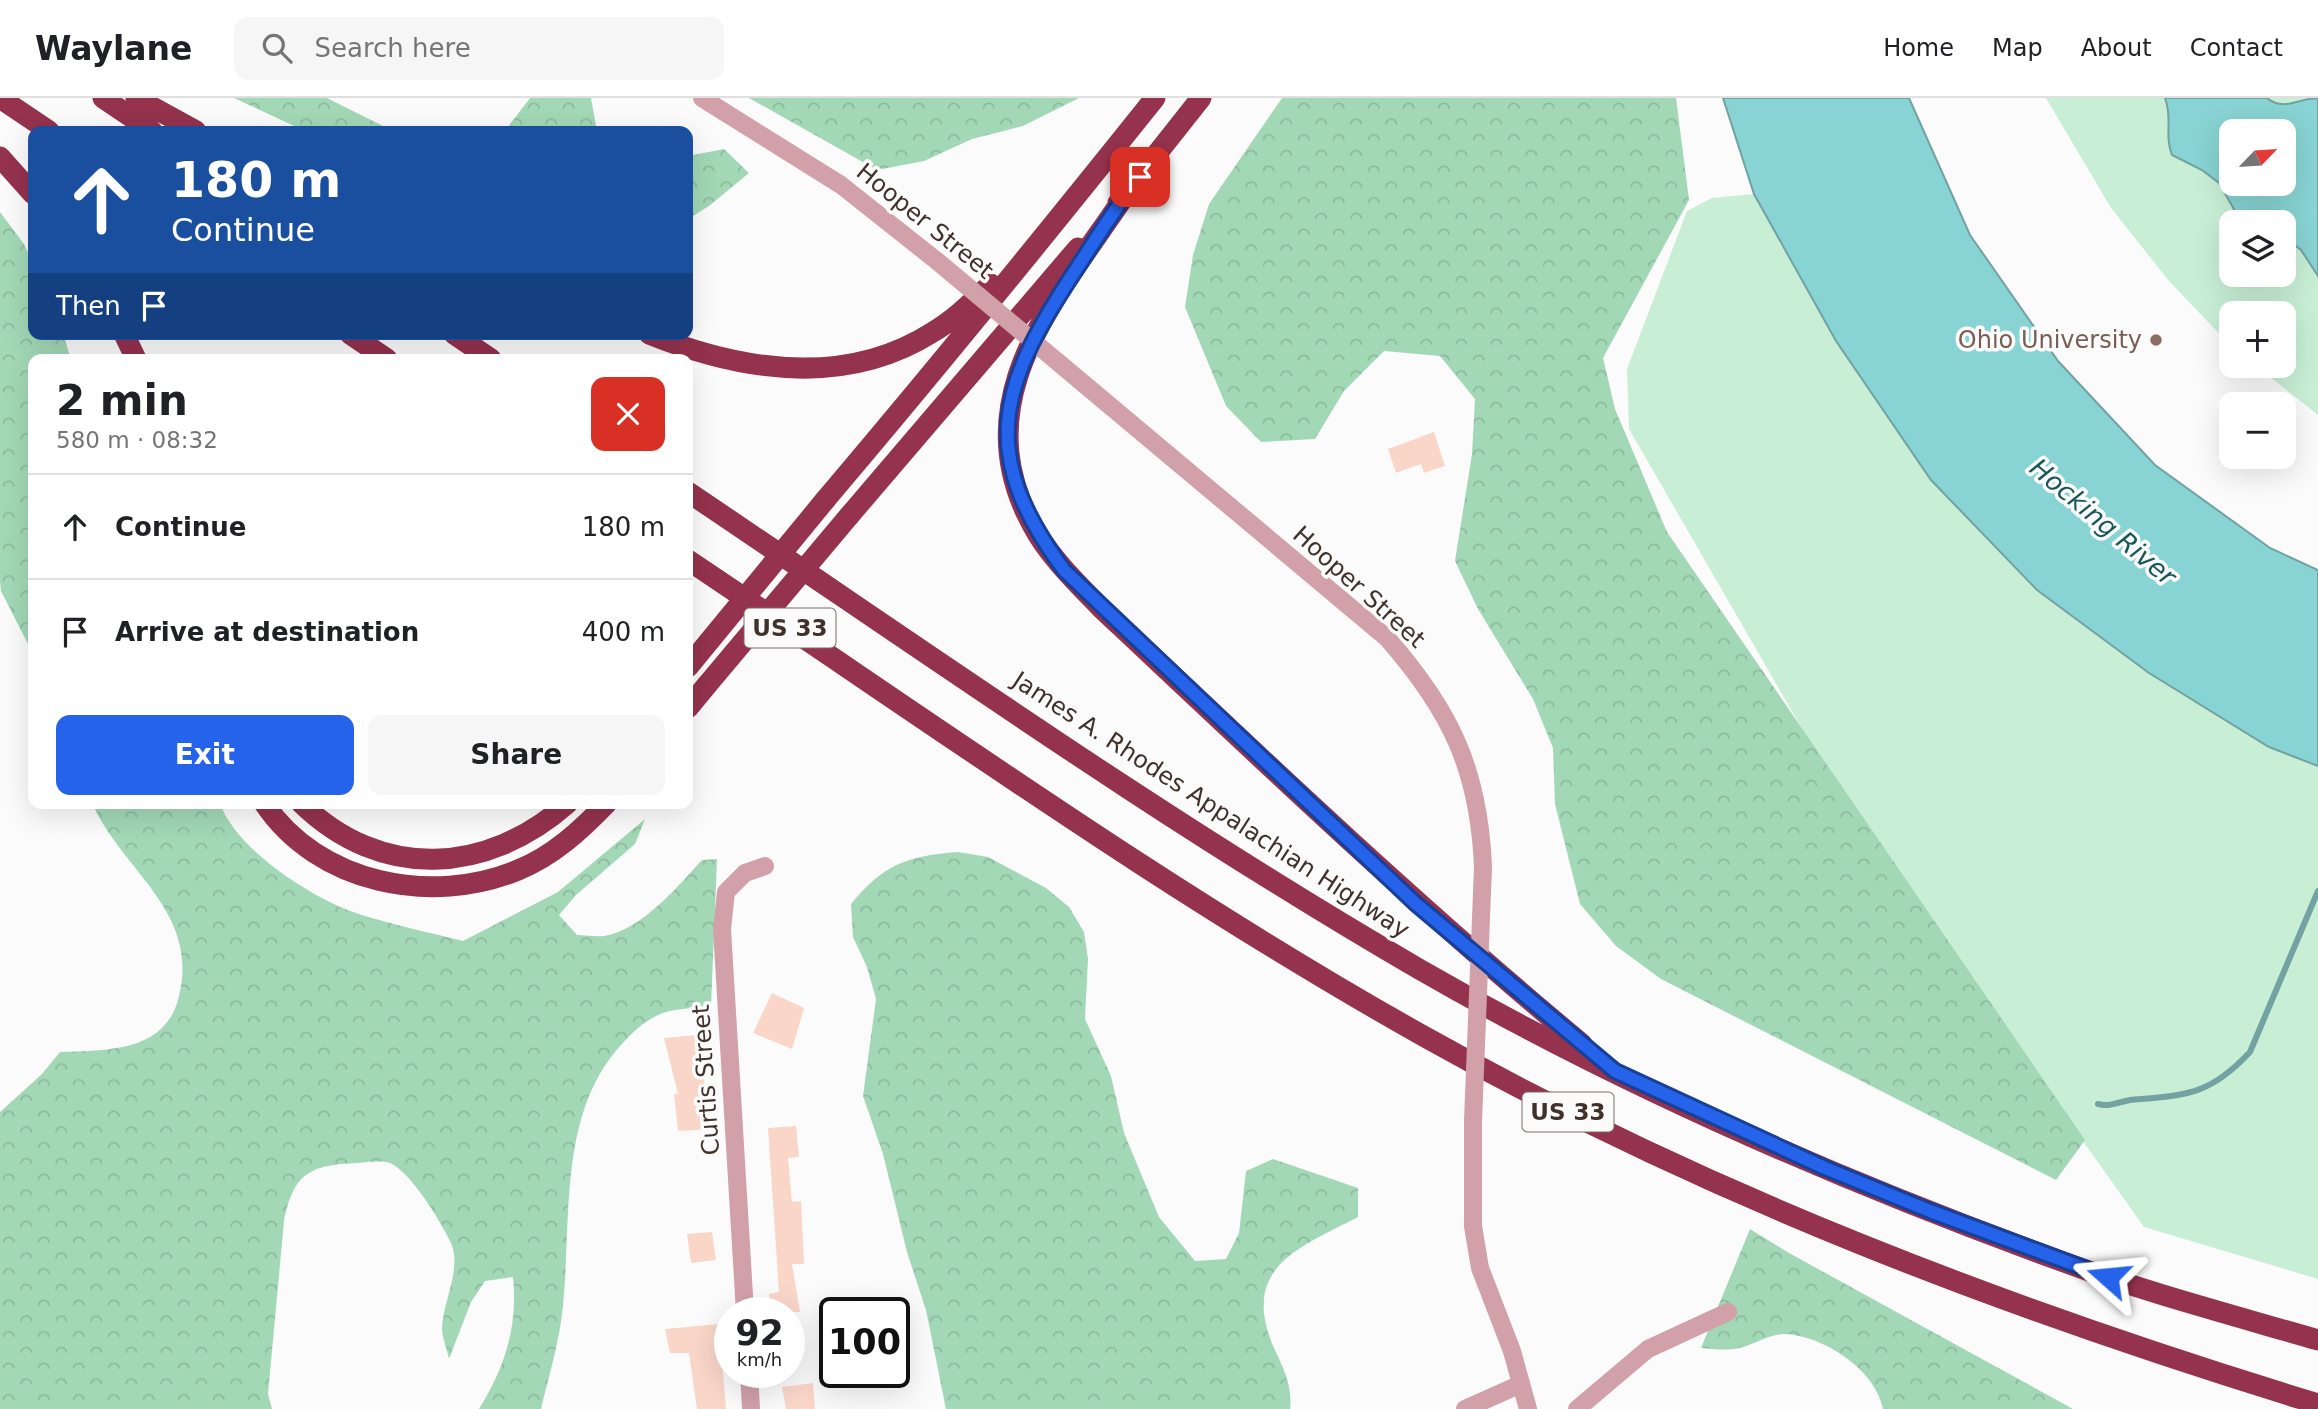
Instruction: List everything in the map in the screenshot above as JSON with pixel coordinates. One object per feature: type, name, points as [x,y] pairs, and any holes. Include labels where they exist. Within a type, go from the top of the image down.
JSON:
[{"type":"highway","points":[[103,98],[145,126]]},
{"type":"highway","points":[[136,98],[187,126]]},
{"type":"highway","points":[[693,661],[978,318],[1038,239],[1155,98]]},
{"type":"highway","points":[[693,702],[1023,309],[1126,194],[1201,98]]},
{"type":"highway","points":[[0,99],[41,126]]},
{"type":"highway","points":[[0,157],[28,188]]},
{"type":"highway","points":[[1126,194],[1040,324],[1024,355],[1012,391],[1008,432],[1012,471],[1023,505],[1038,536],[1064,570],[1100,607],[1362,854],[1464,946],[1615,1071]]},
{"type":"highway","points":[[664,340],[758,367],[803,369],[873,359],[933,332],[958,314],[1038,239]]},
{"type":"highway","points":[[359,340],[380,354]]},
{"type":"highway","points":[[463,340],[484,354]]},
{"type":"highway","name":"James A. Rhodes Appalachian Highway","points":[[693,495],[1234,856],[1423,971],[1615,1071],[1825,1168],[2063,1262],[2175,1299],[2318,1340]]},
{"type":"highway","name":"US 33","points":[[693,564],[1242,930],[1433,1041],[1529,1092],[1728,1188],[2010,1304],[2154,1354],[2318,1404]]},
{"type":"highway","points":[[269,809],[295,838],[329,861],[362,876],[401,886],[443,888],[480,883],[519,870],[553,852],[600,809]]},
{"type":"highway","points":[[309,809],[343,836],[373,849],[408,858],[443,860],[474,856],[508,845],[538,828],[561,809]]},
{"type":"street","name":"Hooper Street","points":[[702,98],[841,185],[937,261],[1387,638],[1415,670],[1440,706],[1464,757],[1477,803],[1483,867],[1473,1227],[1480,1268],[1512,1351],[1528,1409]]},
{"type":"street","name":"Curtis Street","points":[[744,1297],[722,929],[726,891],[746,873],[765,866]]},
{"type":"street","points":[[1577,1409],[1648,1349],[1728,1312]]},
{"type":"street","points":[[1465,1409],[1521,1384]]},
{"type":"street","points":[[750,1388],[751,1409]]},
{"type":"green space","points":[[234,98],[327,98],[383,126],[294,126]]},
{"type":"green space","points":[[530,98],[591,98],[596,126],[509,126]]},
{"type":"green space","points":[[749,98],[1079,98],[1023,126],[972,139],[924,161],[877,170]]},
{"type":"green space","points":[[1282,98],[1676,98],[1689,200],[1603,358],[1615,409],[1667,532],[2085,1140],[2056,1180],[1661,979],[1616,946],[1580,904],[1555,804],[1553,748],[1533,699],[1478,609],[1455,561],[1472,454],[1475,399],[1440,356],[1384,351],[1344,391],[1315,439],[1261,442],[1226,406],[1185,307],[1193,255],[1209,204]]},
{"type":"green space","points":[[2046,98],[2318,98],[2318,415],[2296,398],[2296,392],[2289,392],[2271,378],[2296,378],[2296,301],[2219,301],[2219,333],[2169,281],[2111,208]]},
{"type":"green space","points":[[724,149],[749,173],[693,216],[693,155]]},
{"type":"green space","points":[[1754,194],[1836,341],[1931,480],[2037,590],[2149,673],[2269,747],[2318,766],[2318,1279],[2144,1227],[1856,822],[1629,429],[1627,369],[1687,211],[1712,198]]},
{"type":"green space","points":[[0,212],[28,252],[28,340],[65,340],[69,354],[28,354],[28,644],[1,591]]},
{"type":"green space","points":[[95,809],[223,809],[242,838],[259,855],[320,897],[372,918],[463,941],[558,892],[645,819],[635,844],[576,895],[559,915],[577,935],[604,936],[632,925],[658,906],[702,860],[717,859],[711,1007],[669,1011],[640,1026],[621,1045],[601,1072],[587,1102],[577,1135],[572,1168],[562,1318],[541,1409],[479,1409],[496,1378],[508,1346],[513,1313],[513,1277],[485,1281],[471,1302],[449,1359],[442,1328],[453,1274],[454,1253],[451,1243],[433,1211],[407,1176],[390,1163],[378,1161],[327,1166],[316,1170],[306,1175],[293,1192],[284,1221],[268,1394],[272,1409],[0,1409],[0,1112],[42,1074],[60,1052],[114,1048],[132,1045],[148,1038],[161,1029],[172,1015],[179,996],[183,966],[178,940],[169,916],[105,827]]},
{"type":"green space","points":[[958,852],[988,857],[1046,888],[1069,907],[1084,932],[1088,959],[1085,1019],[1111,1076],[1124,1133],[1159,1217],[1195,1261],[1226,1259],[1239,1233],[1246,1171],[1273,1159],[1358,1188],[1358,1217],[1296,1251],[1281,1264],[1270,1279],[1264,1298],[1265,1320],[1286,1377],[1290,1409],[946,1409],[926,1310],[907,1252],[883,1154],[863,1096],[876,999],[867,967],[853,937],[851,904],[874,880],[898,864],[924,856]]},
{"type":"green space","points":[[1750,1229],[2073,1409],[1883,1409],[1870,1381],[1859,1369],[1831,1348],[1816,1341],[1780,1334],[1734,1349],[1701,1348]]},
{"type":"water","name":"Hocking River","points":[[1723,98],[1909,98],[1970,235],[2058,361],[2155,465],[2270,548],[2318,570],[2318,766],[2269,747],[2149,673],[2037,590],[1931,480],[1836,341],[1754,194]]},
{"type":"water","points":[[2165,98],[2267,98],[2279,104],[2286,104],[2318,98],[2318,276],[2296,246],[2296,210],[2234,210],[2226,196],[2296,196],[2296,119],[2219,119],[2219,183],[2202,170],[2172,155]]},
{"type":"building","points":[[1434,432],[1445,466],[1424,473],[1421,464],[1396,473],[1388,449]]},
{"type":"building","points":[[772,993],[804,1008],[792,1049],[753,1033]]},
{"type":"building","points":[[697,1035],[712,1129],[678,1131],[674,1094],[678,1094],[664,1038]]},
{"type":"building","points":[[796,1126],[799,1157],[788,1158],[792,1202],[801,1201],[804,1264],[792,1264],[798,1297],[770,1297],[769,1294],[779,1292],[768,1128]]},
{"type":"building","points":[[712,1232],[716,1260],[691,1263],[687,1234]]},
{"type":"building","points":[[714,1324],[714,1388],[724,1388],[726,1409],[697,1409],[689,1353],[670,1353],[665,1329]]},
{"type":"building","points":[[813,1383],[815,1409],[786,1409],[782,1388],[805,1388],[805,1384]]},
{"type":"waterway","points":[[2098,1104],[2111,1105],[2196,1091],[2222,1077],[2250,1052],[2318,891]]},
{"type":"place","name":"Ohio University","points":[[2156,340]]},
{"type":"route","points":[[1140,177],[1040,324],[1024,355],[1012,391],[1008,432],[1012,471],[1023,505],[1038,536],[1064,570],[1415,903],[1615,1071],[1825,1168],[1930,1211],[2108,1277]]}]
